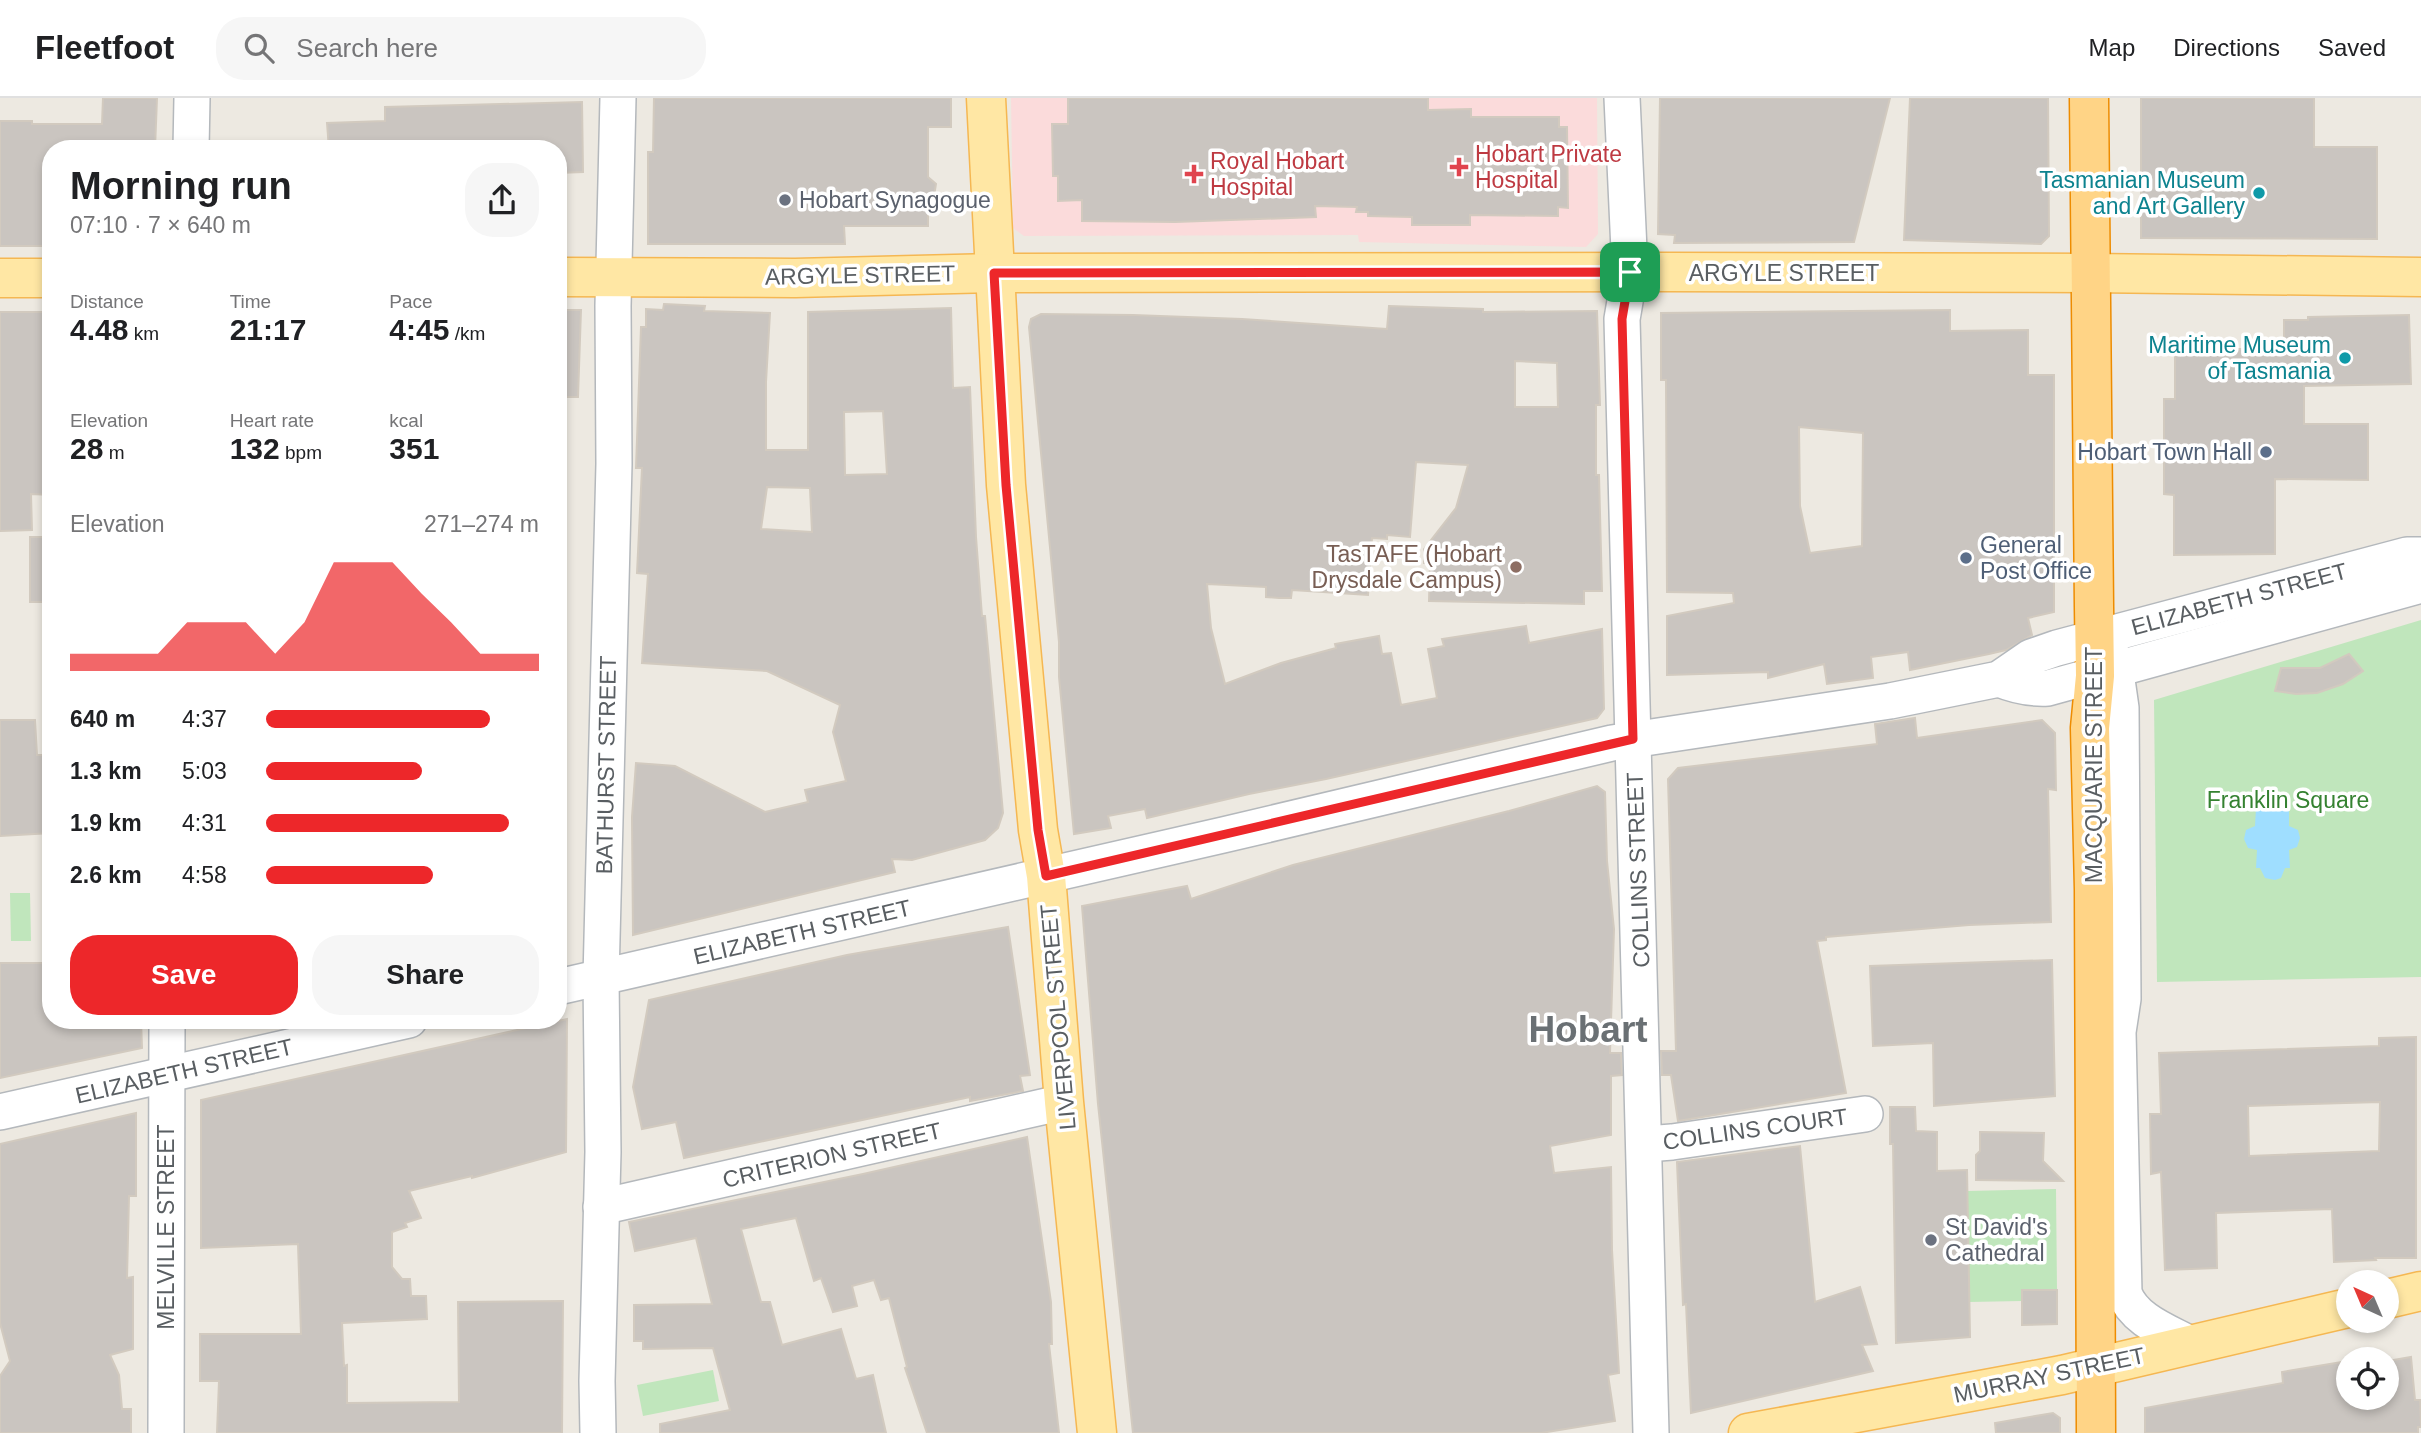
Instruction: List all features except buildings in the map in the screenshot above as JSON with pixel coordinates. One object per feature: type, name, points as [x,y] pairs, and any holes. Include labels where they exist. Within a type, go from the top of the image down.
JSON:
[{"type":"highway","name":"MACQUARIE STREET","points":[[2089,98],[2094,638],[2106,672],[2090,728],[2094,889],[2096,1433]]},
{"type":"main road","name":"LIVERPOOL STREET","points":[[986,98],[1006,485],[1038,830],[1046,876],[1064,1102],[1097,1433]]},
{"type":"main road","name":"ARGYLE STREET","points":[[567,277],[1630,272],[2421,277]]},
{"type":"main road","points":[[0,278],[42,278]]},
{"type":"main road","points":[[2399,1296],[2421,1291]]},
{"type":"main road","name":"MURRAY STREET","points":[[1748,1433],[2096,1368],[2336,1311]]},
{"type":"street","points":[[191,140],[192,98]]},
{"type":"street","name":"BATHURST STREET","points":[[598,1433],[603,1152],[601,978],[614,477],[614,277],[618,98]]},
{"type":"street","name":"COLLINS STREET","points":[[1622,98],[1630,272],[1622,319],[1649,736],[1646,1144],[1651,1433]]},
{"type":"street","points":[[1630,272],[1642,317],[1647,612],[1651,720],[1655,729],[1649,736]]},
{"type":"street","name":"ELIZABETH STREET","points":[[567,985],[1649,736],[1890,701],[1999,679],[2031,657],[2094,638],[2407,555],[2421,555]]},
{"type":"street","name":"ELIZABETH STREET","points":[[1999,679],[2017,687],[2048,688],[2421,585]]},
{"type":"street","points":[[2106,672],[2121,722],[2123,999],[2118,1032],[2123,1284],[2127,1301],[2140,1315],[2190,1344]]},
{"type":"street","name":"MELVILLE STREET","points":[[166,1433],[167,1029]]},
{"type":"street","name":"ELIZABETH STREET","points":[[0,1112],[368,1029]]},
{"type":"street","name":"CRITERION STREET","points":[[601,1207],[1064,1102]]},
{"type":"street","name":"COLLINS COURT","points":[[1646,1144],[1685,1141],[1865,1114]]},
{"type":"shaded area","name":"Royal Hobart Hospital","points":[[1011,98],[1597,98],[1598,234],[1586,247],[1359,242],[1358,235],[1024,236],[1013,228]]},
{"type":"green space","name":"Franklin Square","points":[[2421,620],[2421,977],[2157,982],[2154,700]]},
{"type":"green space","points":[[10,893],[30,893],[31,941],[11,941]]},
{"type":"green space","points":[[2056,1189],[2057,1290],[2022,1290],[2022,1301],[1969,1302],[1967,1191]]},
{"type":"green space","points":[[713,1370],[719,1401],[643,1416],[637,1385]]},
{"type":"water","points":[[2272,796],[2281,799],[2284,807],[2289,808],[2289,826],[2298,830],[2300,838],[2297,847],[2289,850],[2290,868],[2285,868],[2281,878],[2275,880],[2265,878],[2260,868],[2256,868],[2257,850],[2248,848],[2244,839],[2246,830],[2255,826],[2256,808],[2260,808],[2262,800]]},
{"type":"place","name":"Hobart Private Hospital","points":[[1459,167]]},
{"type":"place","name":"Royal Hobart Hospital","points":[[1194,174]]},
{"type":"place","name":"Tasmanian Museum and Art Gallery","points":[[2259,193]]},
{"type":"place","name":"Hobart Synagogue","points":[[785,200]]},
{"type":"place","name":"Maritime Museum of Tasmania","points":[[2345,358]]},
{"type":"place","name":"Hobart Town Hall","points":[[2266,452]]},
{"type":"place","name":"General Post Office","points":[[1966,558]]},
{"type":"place","name":"TasTAFE (Hobart Drysdale Campus)","points":[[1516,567]]},
{"type":"place","name":"St David's Cathedral","points":[[1931,1240]]},
{"type":"district","name":"Hobart","points":[[1588,1029]]},
{"type":"route","points":[[1630,272],[1622,319],[1633,739],[1046,876],[1038,830],[1006,485],[994,273],[1630,272]]}]
